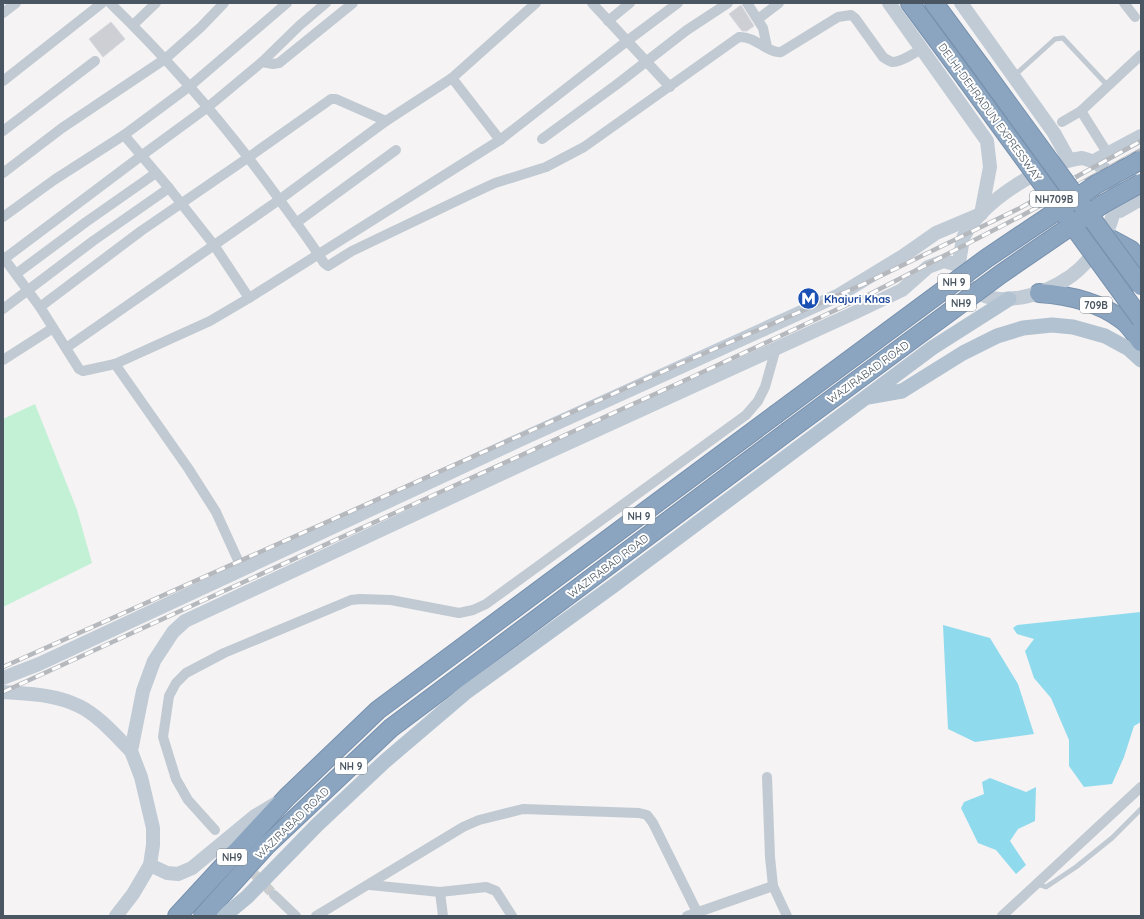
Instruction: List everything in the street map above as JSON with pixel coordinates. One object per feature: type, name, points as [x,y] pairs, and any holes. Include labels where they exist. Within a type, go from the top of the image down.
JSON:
[{"type":"highway","name":"DELHI-DEHRADUN EXPRESSWAY","points":[[910,3],[1141,319]]},
{"type":"highway","name":"DELHI-DEHRADUN EXPRESSWAY","points":[[934,3],[1141,286]]},
{"type":"highway","name":"WAZIRABAD ROAD","points":[[287,797],[378,710],[502,617],[987,258],[1097,184],[1141,160]]},
{"type":"highway","name":"WAZIRABAD ROAD","points":[[202,916],[266,846],[391,728],[787,432],[1007,270],[1103,204],[1141,183]]},
{"type":"highway","points":[[1107,237],[1131,250],[1141,263]]},
{"type":"highway","name":"709B","points":[[1039,293],[1059,294],[1080,298],[1099,306],[1121,319],[1141,342]]},
{"type":"highway","name":"NH9","points":[[177,916],[287,797]]},
{"type":"main road","points":[[889,3],[916,52],[987,141],[990,167],[981,214]]},
{"type":"main road","points":[[961,3],[1054,133],[1069,160]]},
{"type":"main road","points":[[1096,160],[1141,136]]},
{"type":"main road","points":[[1082,158],[1096,160],[1105,165],[1118,181],[1121,196],[1120,211],[1107,237],[1092,256],[1071,276],[1039,293],[1009,299],[998,300],[977,292],[962,276],[958,265],[964,237],[981,214],[1000,197],[1045,169],[1069,160],[1082,158]]},
{"type":"main road","points":[[1120,211],[1141,199]]},
{"type":"main road","points":[[3,678],[39,664],[536,432],[839,295],[903,256],[936,233],[981,214]]},
{"type":"main road","points":[[131,751],[143,691],[154,662],[173,632],[185,621],[522,464],[902,290],[928,267],[944,261],[958,265]]},
{"type":"main road","points":[[224,916],[247,897],[317,825],[384,762],[465,692],[613,586],[932,348],[1009,299]]},
{"type":"main road","points":[[865,397],[902,391],[963,353],[997,336],[1023,328],[1052,325],[1073,327],[1105,336],[1129,349],[1141,360]]},
{"type":"main road","points":[[3,692],[45,695],[81,706],[102,722],[131,751],[141,777],[153,828],[153,845],[150,866],[133,894],[116,916]]},
{"type":"main road","points":[[150,866],[167,873],[178,874],[192,868],[255,816],[287,797]]},
{"type":"street","points":[[3,13],[16,3]]},
{"type":"street","points":[[3,81],[102,3]]},
{"type":"street","points":[[110,3],[133,25],[208,107],[249,157],[325,264],[329,266],[352,251],[468,195],[495,183],[546,167],[584,147],[738,38],[745,37],[753,39],[776,53],[781,52],[838,17],[851,15],[855,18],[884,57],[892,62],[916,52]]},
{"type":"street","points":[[133,25],[156,3]]},
{"type":"street","points":[[3,173],[62,128],[165,59],[201,27],[224,3]]},
{"type":"street","points":[[3,217],[54,180],[124,135],[190,86],[287,3]]},
{"type":"street","points":[[326,3],[300,25],[262,62],[208,107],[4,258],[40,307],[79,368],[83,370],[115,364],[210,321],[249,298],[500,140],[678,3]]},
{"type":"street","points":[[262,62],[272,64],[279,63],[353,3]]},
{"type":"street","points":[[66,348],[279,200],[386,121],[452,78],[536,3]]},
{"type":"street","points":[[592,3],[670,87]]},
{"type":"street","points":[[608,20],[630,3]]},
{"type":"street","points":[[542,139],[647,62],[686,30],[728,3]]},
{"type":"street","points":[[747,3],[764,31],[767,47]]},
{"type":"street","points":[[758,19],[779,3]]},
{"type":"street","points":[[1124,3],[1135,17]]},
{"type":"street","points":[[1062,122],[1081,111],[1141,55]]},
{"type":"street","points":[[3,131],[95,61]]},
{"type":"street","points":[[452,78],[500,140]]},
{"type":"street","points":[[40,307],[141,231],[333,99],[386,121]]},
{"type":"street","points":[[1081,111],[1108,154]]},
{"type":"street","points":[[124,135],[140,156],[169,188],[214,245],[249,298]]},
{"type":"street","points":[[296,223],[396,150]]},
{"type":"street","points":[[16,274],[86,222],[156,174]]},
{"type":"street","points":[[3,309],[93,241],[169,188]]},
{"type":"street","points":[[3,360],[53,328]]},
{"type":"street","points":[[215,830],[188,800],[176,779],[163,737],[169,696],[176,683],[186,673],[224,653],[351,600],[391,600],[459,613],[473,610],[486,604],[746,415],[758,401],[776,348]]},
{"type":"street","points":[[115,364],[188,468],[216,512],[242,569]]},
{"type":"street","points":[[767,777],[769,850],[773,886],[787,916]]},
{"type":"street","points":[[1002,916],[1141,787]]},
{"type":"street","points":[[316,916],[370,885],[463,827],[479,820],[523,809],[639,813],[647,815],[653,823],[698,914]]},
{"type":"street","points":[[370,885],[440,892],[486,887],[491,888],[496,891],[512,916]]},
{"type":"street","points":[[687,916],[698,914],[773,886]]},
{"type":"street","points":[[440,892],[442,916]]},
{"type":"street","points":[[274,895],[296,916]]},
{"type":"lane","points":[[1014,77],[1055,39],[1063,38],[1108,86]]},
{"type":"lane","points":[[1037,884],[1046,887],[1076,867],[1112,838],[1141,809]]},
{"type":"green space","points":[[35,404],[77,510],[92,563],[3,607],[3,419]]},
{"type":"water","points":[[1141,612],[1141,722],[1134,726],[1124,757],[1112,784],[1084,787],[1069,766],[1069,740],[1051,698],[1034,678],[1025,651],[1034,639],[1017,634],[1013,628],[1017,625]]},
{"type":"water","points":[[943,625],[990,638],[1018,684],[1034,734],[975,742],[948,729]]},
{"type":"water","points":[[990,778],[1026,792],[1036,787],[1035,821],[1018,829],[1010,841],[1026,865],[1016,874],[996,850],[978,843],[961,808],[964,802],[984,794],[982,782]]},
{"type":"building","points":[[741,5],[754,26],[747,31],[742,31],[729,14]]},
{"type":"building","points":[[111,22],[125,39],[103,57],[89,39]]},
{"type":"tunnel","points":[[244,863],[274,895]]},
{"type":"railway","points":[[3,667],[682,363],[866,283],[1020,208],[1141,141]]},
{"type":"railway","points":[[3,692],[690,378],[870,294],[1023,215],[1141,150]]},
{"type":"place","name":"Khajuri Khas","points":[[809,299]]}]
